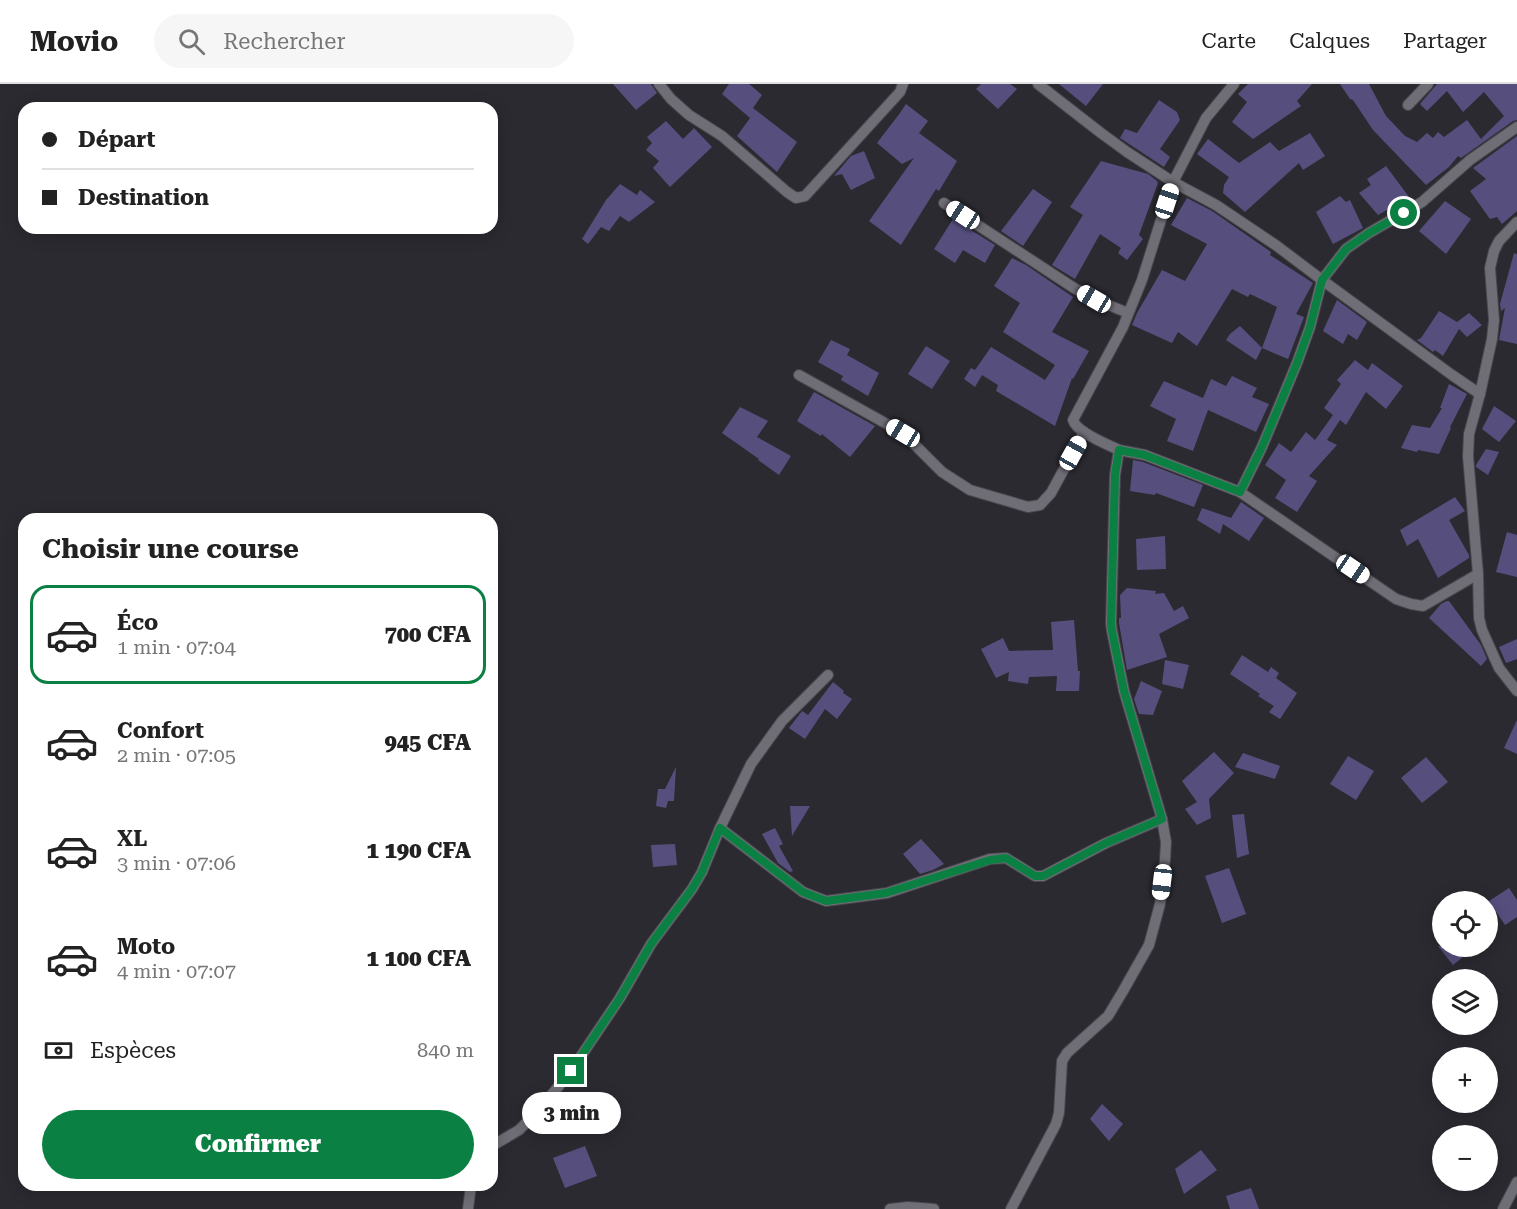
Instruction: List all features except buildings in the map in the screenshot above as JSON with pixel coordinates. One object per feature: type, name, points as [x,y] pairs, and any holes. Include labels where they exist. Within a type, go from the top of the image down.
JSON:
[{"type":"street","points":[[659,84],[671,99],[689,115],[722,136],[796,198],[805,196],[831,170],[900,92],[903,84]]},
{"type":"street","points":[[1038,84],[1101,133],[1173,182],[1216,205],[1276,246],[1480,394]]},
{"type":"street","points":[[1234,84],[1206,118],[1173,182],[1142,280],[1123,327],[1073,420],[1075,426],[1119,450],[1145,455],[1240,492],[1396,598],[1411,604],[1423,606],[1478,574]]},
{"type":"street","points":[[1408,105],[1428,84]]},
{"type":"street","points":[[1240,492],[1262,447],[1297,363],[1310,327],[1322,280],[1346,249],[1422,202],[1470,160],[1517,127]]},
{"type":"street","points":[[944,203],[1074,288],[1128,313]]},
{"type":"street","points":[[1517,222],[1499,241],[1494,250],[1490,268],[1494,320],[1490,350],[1469,434],[1468,456],[1478,574],[1479,618],[1482,630],[1500,668],[1517,691]]},
{"type":"street","points":[[799,375],[903,433],[942,472],[970,490],[1028,507],[1040,505],[1051,493],[1084,432]]},
{"type":"street","points":[[1011,1209],[1056,1124],[1059,1113],[1062,1061],[1067,1053],[1108,1016],[1149,945],[1160,904],[1166,842],[1162,819],[1124,691],[1111,623],[1115,475],[1119,450]]},
{"type":"street","points":[[498,1142],[519,1130],[540,1109],[571,1071],[620,998],[651,944],[702,872],[750,764],[782,721],[828,675]]},
{"type":"street","points":[[720,828],[803,892],[826,901],[886,893],[990,860],[1006,858],[1035,876],[1043,876],[1106,843],[1162,819]]},
{"type":"street","points":[[1503,1209],[1517,1182]]},
{"type":"street","points":[[468,1209],[470,1191]]},
{"type":"street","points":[[890,1209],[908,1207],[934,1209]]},
{"type":"route","points":[[571,1071],[620,998],[651,944],[692,889],[702,872],[720,828],[803,892],[826,901],[886,893],[990,860],[1006,858],[1035,876],[1043,876],[1106,843],[1162,819],[1124,691],[1111,623],[1115,475],[1119,450],[1145,455],[1240,492],[1262,447],[1297,363],[1310,327],[1322,280],[1346,249],[1404,213]]}]
